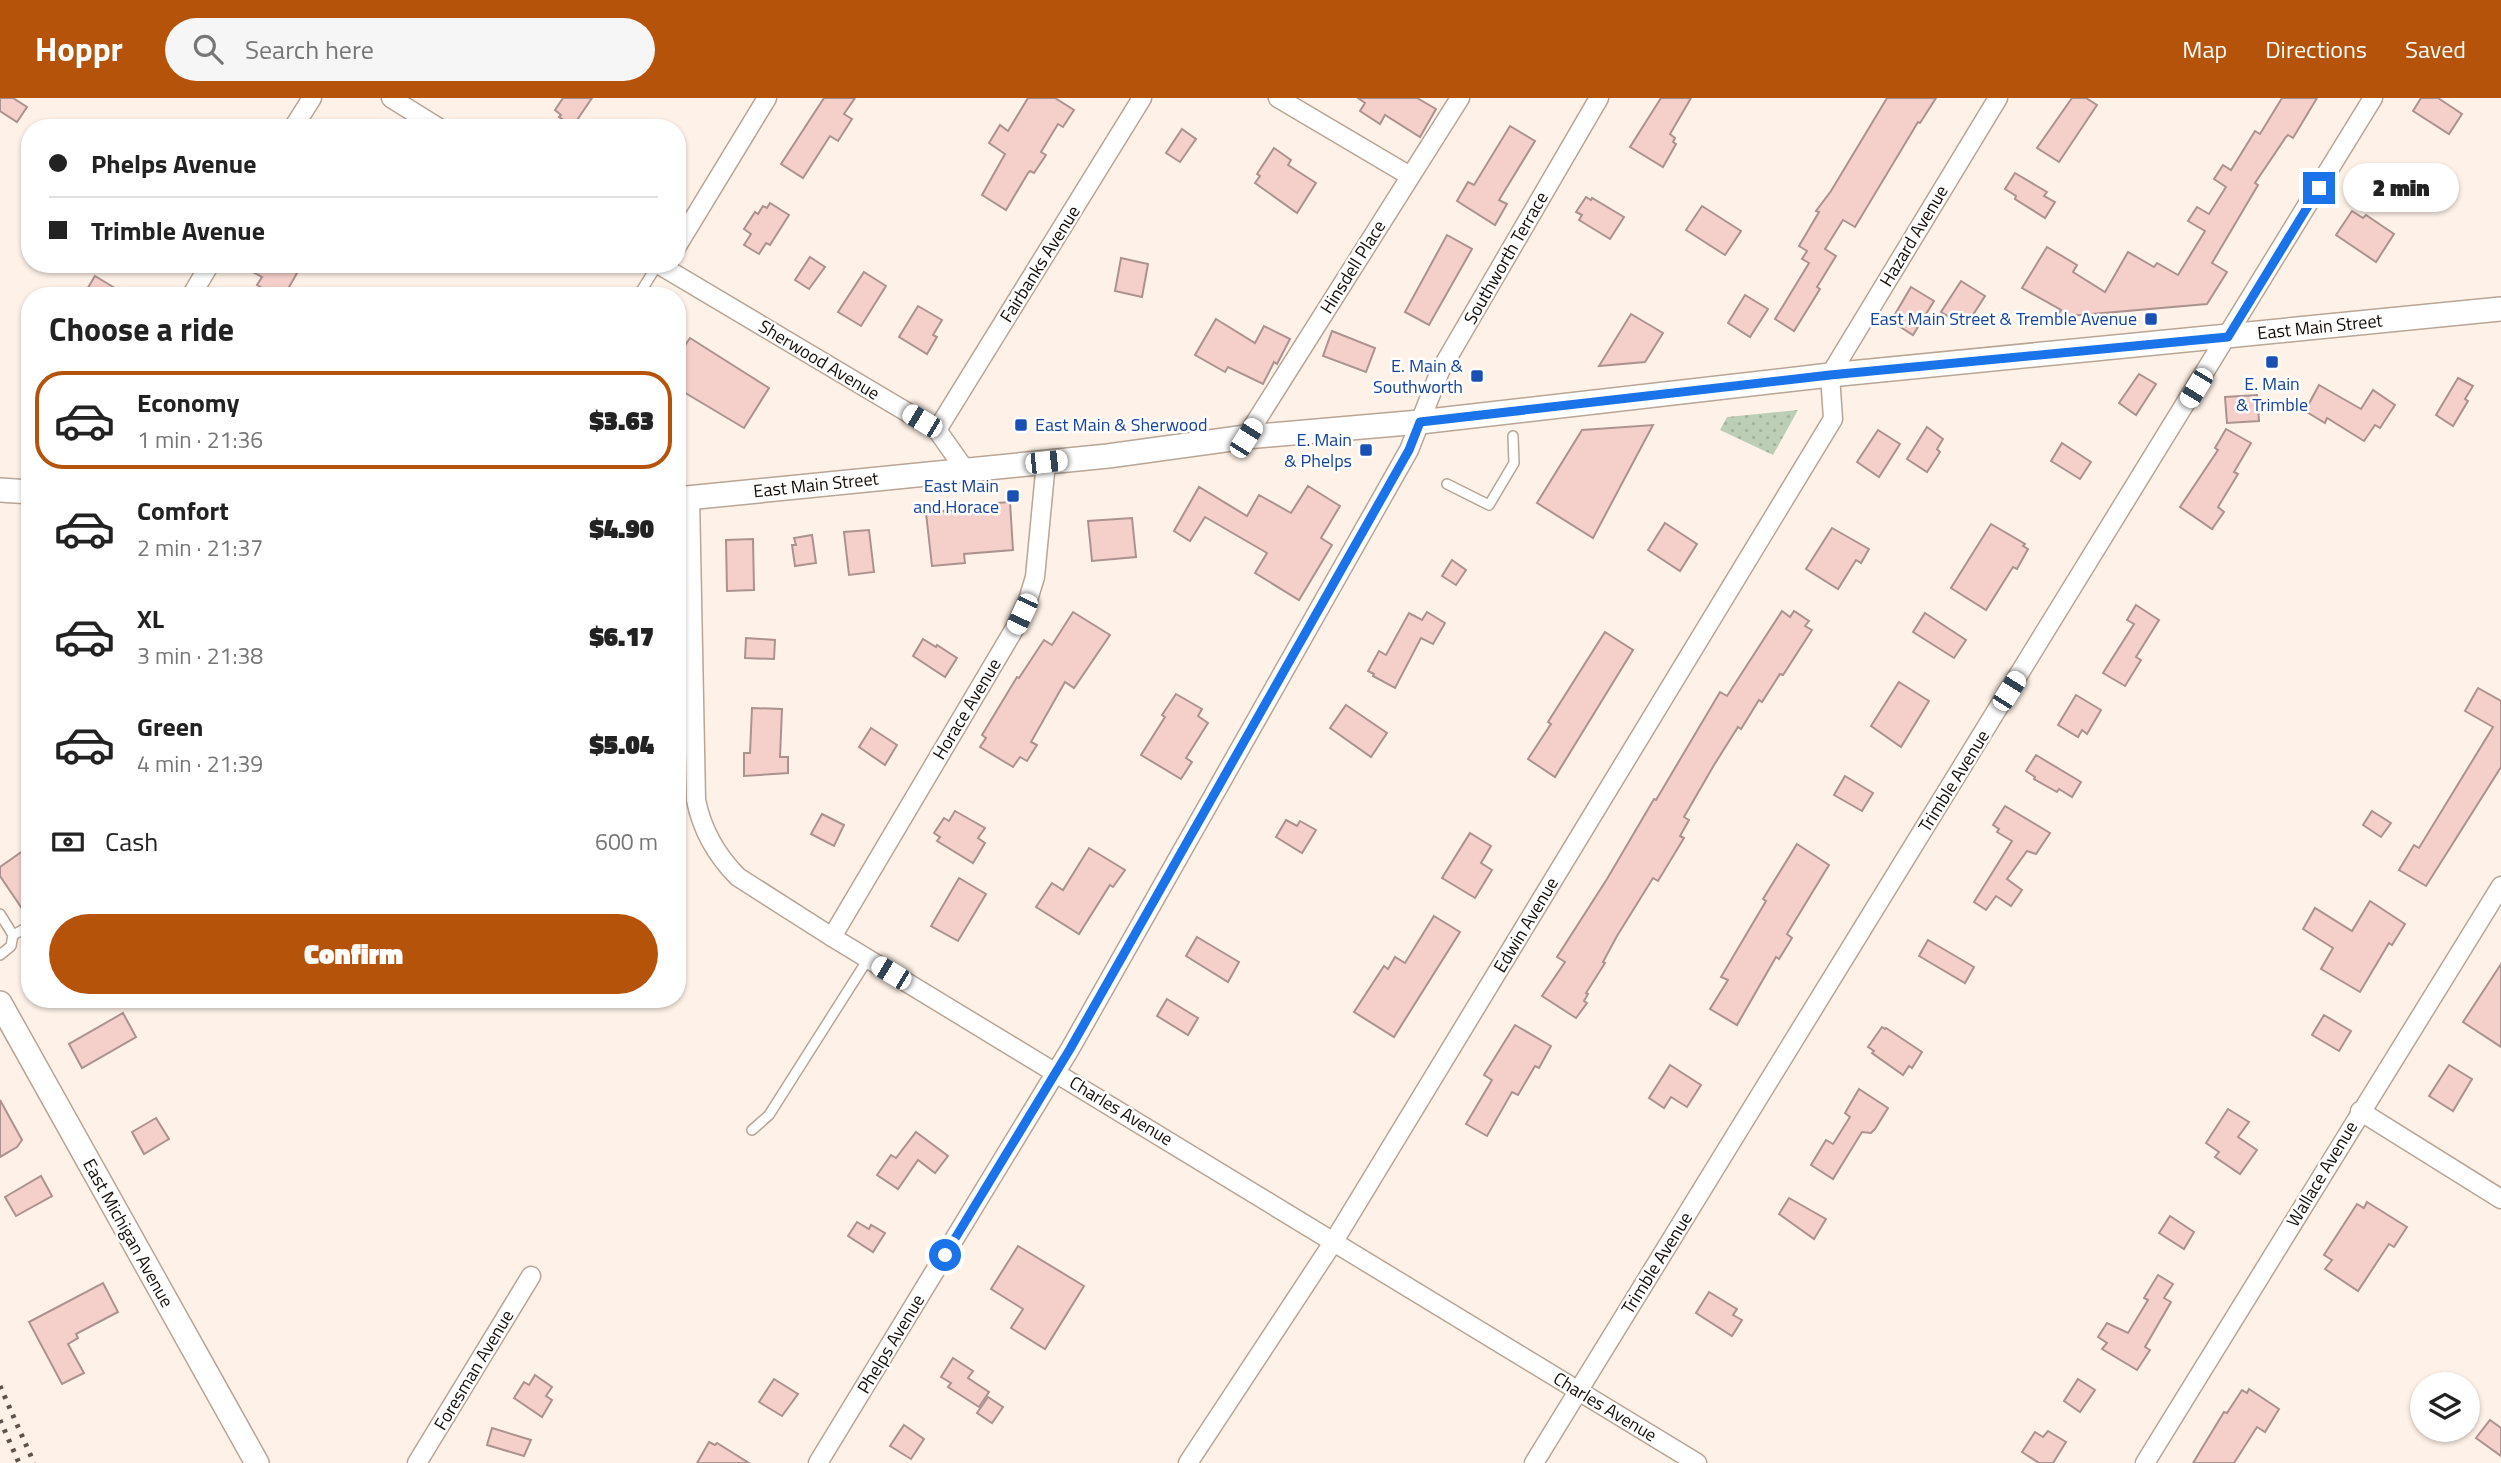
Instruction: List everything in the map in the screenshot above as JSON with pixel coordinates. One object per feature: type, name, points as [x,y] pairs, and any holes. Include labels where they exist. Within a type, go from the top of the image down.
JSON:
[{"type":"street","points":[[299,119],[312,98]]},
{"type":"street","points":[[391,98],[425,119]]},
{"type":"street","points":[[686,231],[767,98]]},
{"type":"street","name":"Fairbanks Avenue","points":[[937,430],[1142,98]]},
{"type":"street","points":[[1278,98],[1410,176]]},
{"type":"street","name":"Hinsdell Place","points":[[1246,438],[1460,98]]},
{"type":"street","name":"Southworth Terrace","points":[[1420,422],[1440,370],[1599,98]]},
{"type":"street","name":"Hazard Avenue","points":[[1830,375],[1998,98]]},
{"type":"street","name":"Trimble Avenue","points":[[1535,1463],[2373,98]]},
{"type":"street","name":"Sherwood Avenue","points":[[674,273],[937,430],[966,471]]},
{"type":"street","name":"East Main Street","points":[[686,498],[966,471],[1830,375],[2501,309]]},
{"type":"street","name":"Edwin Avenue","points":[[1188,1463],[1334,1241],[1833,419],[1830,375]]},
{"type":"street","name":"Phelps Avenue","points":[[818,1463],[1057,1072],[1409,450],[1420,422]]},
{"type":"street","name":"Horace Avenue","points":[[832,937],[1015,628],[1028,600],[1035,577],[1046,462]]},
{"type":"street","points":[[0,490],[21,491]]},
{"type":"street","name":"Charles Avenue","points":[[686,568],[696,800],[701,822],[713,847],[738,877],[868,959],[1697,1463]]},
{"type":"street","name":"Wallace Avenue","points":[[2145,1463],[2501,886]]},
{"type":"street","name":"East Michigan Avenue","points":[[0,1003],[257,1463]]},
{"type":"street","points":[[2360,1111],[2501,1199]]},
{"type":"street","name":"Foresman Avenue","points":[[417,1463],[531,1276]]},
{"type":"lane","points":[[1447,484],[1489,505],[1514,463],[1513,436]]},
{"type":"lane","points":[[0,914],[13,935],[11,946],[0,955]]},
{"type":"lane","points":[[13,935],[21,931]]},
{"type":"lane","points":[[752,1130],[769,1115],[868,959]]},
{"type":"green space","points":[[1798,410],[1773,455],[1720,430],[1727,417]]},
{"type":"building","points":[[0,98],[13,98],[27,107],[17,122],[0,111]]},
{"type":"building","points":[[563,98],[592,98],[578,119],[562,119],[555,110]]},
{"type":"building","points":[[824,98],[855,98],[844,114],[852,119],[838,141],[830,136],[803,178],[781,164]]},
{"type":"building","points":[[1028,98],[1055,98],[1074,110],[1063,127],[1058,124],[1041,152],[1046,155],[1034,173],[1028,173],[1006,210],[982,195],[1005,154],[989,143],[1000,125],[1008,131]]},
{"type":"building","points":[[1358,98],[1417,98],[1436,109],[1420,137],[1385,115],[1380,124],[1360,111],[1365,103]]},
{"type":"building","points":[[1661,98],[1691,98],[1670,134],[1675,138],[1673,142],[1676,144],[1663,167],[1630,147]]},
{"type":"building","points":[[1887,98],[1936,98],[1920,123],[1918,122],[1855,227],[1843,220],[1825,249],[1836,256],[1817,287],[1820,289],[1794,331],[1775,319],[1809,263],[1802,259],[1807,251],[1799,246],[1819,212],[1816,211]]},
{"type":"building","points":[[2072,98],[2086,98],[2097,105],[2059,162],[2037,148]]},
{"type":"building","points":[[2282,98],[2317,98],[2293,138],[2288,135],[2286,137],[2255,183],[2258,185],[2212,263],[2227,272],[2207,304],[2057,317],[2061,310],[2022,288],[2047,247],[2077,265],[2073,272],[2105,292],[2128,252],[2154,267],[2157,263],[2178,275],[2205,231],[2188,221],[2197,207],[2209,214],[2226,187],[2214,179],[2223,165],[2231,170],[2255,131],[2260,134]]},
{"type":"building","points":[[2421,98],[2438,98],[2462,114],[2449,134],[2413,111]]},
{"type":"building","points":[[1510,126],[1535,141],[1499,200],[1507,204],[1495,225],[1457,201],[1468,182],[1474,185]]},
{"type":"building","points":[[1182,129],[1196,139],[1180,162],[1166,153]]},
{"type":"building","points":[[1274,148],[1291,160],[1288,165],[1316,183],[1297,213],[1255,183],[1260,176],[1257,174]]},
{"type":"building","points":[[2015,173],[2047,192],[2044,196],[2055,202],[2045,218],[2015,199],[2016,196],[2005,189]]},
{"type":"building","points":[[1586,197],[1624,217],[1610,239],[1579,220],[1582,215],[1576,212]]},
{"type":"building","points":[[770,203],[789,215],[770,245],[766,243],[759,254],[744,245],[751,234],[744,229],[755,212],[758,214],[763,206],[767,208]]},
{"type":"building","points":[[1702,206],[1741,231],[1725,255],[1686,230]]},
{"type":"building","points":[[2352,211],[2363,218],[2366,215],[2394,234],[2376,262],[2336,235]]},
{"type":"building","points":[[1447,235],[1472,249],[1429,325],[1405,312]]},
{"type":"building","points":[[810,257],[825,267],[809,289],[795,280]]},
{"type":"building","points":[[1121,258],[1148,264],[1142,297],[1115,291]]},
{"type":"building","points":[[864,272],[886,286],[861,326],[838,312]]},
{"type":"building","points":[[255,273],[297,273],[289,287],[260,287],[257,285],[262,277]]},
{"type":"building","points":[[95,276],[113,287],[88,287]]},
{"type":"building","points":[[1961,281],[1985,296],[1969,321],[1966,319],[1962,325],[1941,312]]},
{"type":"building","points":[[1911,287],[1934,301],[1913,335],[1891,321]]},
{"type":"building","points":[[1745,295],[1768,309],[1750,337],[1728,323]]},
{"type":"building","points":[[918,306],[942,320],[933,335],[937,337],[927,354],[899,337]]},
{"type":"building","points":[[1631,314],[1663,333],[1645,362],[1599,366]]},
{"type":"building","points":[[1216,319],[1255,343],[1264,326],[1290,339],[1263,384],[1228,367],[1225,372],[1195,355]]},
{"type":"building","points":[[1332,331],[1375,348],[1366,372],[1323,356]]},
{"type":"building","points":[[690,338],[769,388],[744,428],[686,393],[686,344]]},
{"type":"building","points":[[2139,374],[2156,384],[2136,415],[2119,403]]},
{"type":"building","points":[[2458,378],[2473,386],[2465,399],[2468,401],[2453,426],[2436,415]]},
{"type":"building","points":[[2319,385],[2361,409],[2373,390],[2395,405],[2380,428],[2375,425],[2364,441],[2327,418],[2325,423],[2305,411]]},
{"type":"building","points":[[2257,395],[2259,421],[2227,423],[2225,397]]},
{"type":"building","points":[[1653,425],[1593,538],[1537,503],[1582,430]]},
{"type":"building","points":[[1927,427],[1943,439],[1937,449],[1940,452],[1927,472],[1907,459]]},
{"type":"building","points":[[2226,429],[2251,443],[2234,472],[2238,474],[2218,507],[2224,512],[2212,529],[2180,507],[2218,450],[2215,448]]},
{"type":"building","points":[[1878,430],[1900,444],[1879,477],[1857,462]]},
{"type":"building","points":[[2062,443],[2091,462],[2080,479],[2051,461]]},
{"type":"building","points":[[1308,486],[1340,506],[1321,538],[1332,545],[1299,600],[1255,573],[1267,553],[1205,517],[1190,541],[1174,531],[1199,487],[1247,516],[1259,495],[1291,513]]},
{"type":"building","points":[[1010,502],[1013,550],[964,554],[965,563],[932,566],[926,513]]},
{"type":"building","points":[[1132,518],[1136,557],[1092,561],[1088,521]]},
{"type":"building","points":[[1665,523],[1697,544],[1680,571],[1648,550]]},
{"type":"building","points":[[1991,524],[2025,544],[2023,546],[2028,549],[2017,569],[2013,567],[1986,610],[1951,588]]},
{"type":"building","points":[[1832,528],[1869,549],[1861,563],[1856,560],[1838,589],[1806,569]]},
{"type":"building","points":[[869,530],[874,572],[849,575],[844,532]]},
{"type":"building","points":[[812,535],[816,563],[795,566],[792,545],[796,545],[794,538]]},
{"type":"building","points":[[753,539],[754,590],[727,591],[726,540]]},
{"type":"building","points":[[1452,560],[1466,570],[1456,585],[1442,576]]},
{"type":"building","points":[[2136,605],[2159,620],[2136,657],[2141,660],[2125,686],[2103,673],[2134,624],[2127,620]]},
{"type":"building","points":[[1782,611],[1790,617],[1794,611],[1809,621],[1805,626],[1812,630],[1783,675],[1780,674],[1762,702],[1759,700],[1741,729],[1738,727],[1714,765],[1684,817],[1689,820],[1680,836],[1684,838],[1658,881],[1653,878],[1617,936],[1603,962],[1605,963],[1586,993],[1588,994],[1584,1001],[1587,1003],[1576,1018],[1542,996],[1565,962],[1557,957],[1720,692],[1727,696]]},
{"type":"building","points":[[1073,612],[1110,635],[1074,688],[1065,682],[1031,742],[1037,745],[1027,761],[1020,757],[1013,767],[980,747],[986,738],[982,735],[1017,677],[1019,678],[1044,640],[1052,645]]},
{"type":"building","points":[[1427,612],[1445,623],[1433,644],[1421,638],[1395,688],[1373,676],[1374,674],[1368,671],[1379,651],[1386,655],[1409,613],[1422,620]]},
{"type":"building","points":[[1925,613],[1966,640],[1954,658],[1913,632]]},
{"type":"building","points":[[1605,632],[1633,650],[1555,777],[1528,759]]},
{"type":"building","points":[[746,638],[775,640],[774,659],[745,658]]},
{"type":"building","points":[[923,639],[957,658],[945,677],[913,656]]},
{"type":"building","points":[[1899,682],[1929,701],[1901,747],[1871,726]]},
{"type":"building","points":[[2478,688],[2501,701],[2501,767],[2426,886],[2399,870],[2414,845],[2419,848],[2493,727],[2465,711]]},
{"type":"building","points":[[1176,694],[1202,709],[1198,716],[1208,723],[1186,758],[1192,762],[1181,779],[1141,755]]},
{"type":"building","points":[[2076,695],[2101,710],[2087,734],[2082,730],[2078,737],[2058,725]]},
{"type":"building","points":[[1346,705],[1387,733],[1371,757],[1330,728]]},
{"type":"building","points":[[752,708],[782,709],[780,757],[788,757],[788,773],[744,776],[744,753],[750,753]]},
{"type":"building","points":[[871,728],[897,745],[885,765],[859,747]]},
{"type":"building","points":[[2036,755],[2081,782],[2072,797],[2034,779],[2035,777],[2026,771]]},
{"type":"building","points":[[1845,776],[1873,793],[1862,811],[1834,795]]},
{"type":"building","points":[[2005,806],[2050,833],[2036,854],[2027,851],[2007,879],[2022,890],[2011,906],[1996,896],[1986,910],[1974,902],[2012,841],[1997,832],[1999,829],[1993,825]]},
{"type":"building","points":[[955,811],[985,828],[978,838],[985,843],[973,863],[937,841],[940,837],[934,833],[944,818],[949,821]]},
{"type":"building","points":[[2372,811],[2391,823],[2381,837],[2363,825]]},
{"type":"building","points":[[822,814],[844,825],[834,846],[811,834]]},
{"type":"building","points":[[1286,820],[1297,826],[1300,821],[1316,830],[1302,853],[1276,837]]},
{"type":"building","points":[[1470,833],[1491,846],[1481,863],[1492,870],[1475,898],[1442,878]]},
{"type":"building","points":[[1797,844],[1829,865],[1787,934],[1792,938],[1779,959],[1776,957],[1737,1025],[1710,1009],[1728,980],[1721,977],[1766,901],[1763,899]]},
{"type":"building","points":[[1089,848],[1125,870],[1113,887],[1110,885],[1079,934],[1036,907],[1052,883],[1063,890]]},
{"type":"building","points":[[21,852],[21,907],[0,876],[0,867]]},
{"type":"building","points":[[959,878],[986,894],[958,941],[931,926]]},
{"type":"building","points":[[2370,901],[2405,924],[2392,945],[2389,943],[2360,992],[2321,969],[2333,948],[2303,929],[2315,908],[2352,931]]},
{"type":"building","points":[[1434,916],[1460,932],[1394,1037],[1354,1012],[1384,966],[1388,969],[1395,957],[1405,963]]},
{"type":"building","points":[[1197,937],[1239,962],[1228,982],[1186,956]]},
{"type":"building","points":[[1928,940],[1974,967],[1965,983],[1919,956]]},
{"type":"building","points":[[2501,964],[2501,1047],[2463,1022]]},
{"type":"building","points":[[1167,999],[1198,1018],[1188,1035],[1157,1016]]},
{"type":"building","points":[[123,1013],[136,1037],[82,1068],[69,1044]]},
{"type":"building","points":[[2324,1015],[2351,1031],[2339,1051],[2312,1035]]},
{"type":"building","points":[[1515,1025],[1551,1046],[1539,1068],[1535,1066],[1518,1095],[1512,1092],[1487,1136],[1466,1124],[1492,1080],[1484,1075]]},
{"type":"building","points":[[1882,1027],[1922,1052],[1912,1068],[1909,1066],[1903,1075],[1872,1053],[1874,1051],[1868,1047]]},
{"type":"building","points":[[1670,1065],[1701,1085],[1687,1107],[1671,1097],[1664,1108],[1649,1098]]},
{"type":"building","points":[[2449,1065],[2472,1079],[2453,1111],[2429,1096]]},
{"type":"building","points":[[1859,1089],[1888,1108],[1871,1133],[1862,1132],[1833,1179],[1811,1165],[1826,1140],[1833,1144],[1850,1117],[1845,1113]]},
{"type":"building","points":[[0,1100],[22,1140],[17,1147],[0,1157]]},
{"type":"building","points":[[2228,1109],[2249,1122],[2238,1137],[2257,1150],[2240,1174],[2215,1157],[2219,1152],[2206,1143]]},
{"type":"building","points":[[156,1118],[169,1139],[144,1154],[132,1132]]},
{"type":"building","points":[[916,1132],[948,1156],[935,1173],[918,1160],[898,1189],[877,1175],[891,1155],[896,1158]]},
{"type":"building","points":[[41,1176],[52,1196],[16,1216],[5,1197]]},
{"type":"building","points":[[1789,1198],[1826,1219],[1814,1239],[1779,1214]]},
{"type":"building","points":[[2367,1202],[2407,1227],[2394,1247],[2389,1244],[2358,1291],[2325,1269],[2332,1260],[2324,1255],[2357,1204],[2364,1208]]},
{"type":"building","points":[[2170,1216],[2194,1232],[2184,1249],[2159,1233]]},
{"type":"building","points":[[857,1222],[869,1229],[871,1225],[885,1233],[873,1252],[848,1236]]},
{"type":"building","points":[[1018,1246],[1084,1286],[1045,1349],[1011,1328],[1023,1309],[991,1289]]},
{"type":"building","points":[[2158,1275],[2173,1284],[2164,1298],[2171,1302],[2145,1347],[2150,1350],[2137,1370],[2102,1349],[2107,1343],[2098,1337],[2107,1323],[2128,1333],[2148,1300],[2144,1298]]},
{"type":"building","points":[[103,1283],[118,1312],[76,1334],[78,1338],[68,1344],[84,1373],[62,1384],[29,1322]]},
{"type":"building","points":[[1709,1292],[1737,1309],[1733,1315],[1742,1320],[1732,1336],[1696,1313]]},
{"type":"building","points":[[953,1358],[973,1371],[968,1378],[989,1392],[979,1407],[948,1387],[951,1383],[941,1377]]},
{"type":"building","points":[[535,1375],[552,1387],[546,1396],[552,1400],[542,1417],[514,1398],[524,1382],[529,1385]]},
{"type":"building","points":[[774,1379],[798,1394],[782,1416],[759,1402]]},
{"type":"building","points":[[2078,1379],[2095,1390],[2080,1412],[2064,1401]]},
{"type":"building","points":[[2249,1389],[2279,1409],[2265,1432],[2257,1427],[2234,1463],[2193,1463],[2224,1412],[2227,1413],[2242,1390],[2247,1393]]},
{"type":"building","points":[[988,1397],[1003,1407],[992,1423],[977,1413]]},
{"type":"building","points":[[2490,1420],[2501,1428],[2501,1456],[2480,1441],[2480,1433]]},
{"type":"building","points":[[904,1425],[924,1439],[911,1459],[890,1446]]},
{"type":"building","points":[[492,1428],[531,1440],[524,1456],[487,1445]]},
{"type":"building","points":[[2048,1431],[2066,1442],[2053,1463],[2039,1463],[2022,1452],[2035,1432],[2043,1437]]},
{"type":"building","points":[[709,1442],[715,1445],[717,1443],[749,1463],[697,1463]]},
{"type":"railway","points":[[0,1386],[34,1463]]},
{"type":"railway","points":[[0,1420],[19,1463]]},
{"type":"place","name":"East Main Street & Tremble Avenue","points":[[2151,319]]},
{"type":"place","name":"E. Main & Trimble","points":[[2272,362]]},
{"type":"place","name":"E. Main & Southworth","points":[[1477,376]]},
{"type":"place","name":"East Main & Sherwood","points":[[1021,425]]},
{"type":"place","name":"E. Main & Phelps","points":[[1366,450]]},
{"type":"place","name":"East Main and Horace","points":[[1013,496]]},
{"type":"route","points":[[945,1255],[1070,1049],[1409,450],[1420,422],[1830,375],[2228,337],[2319,188]]}]
